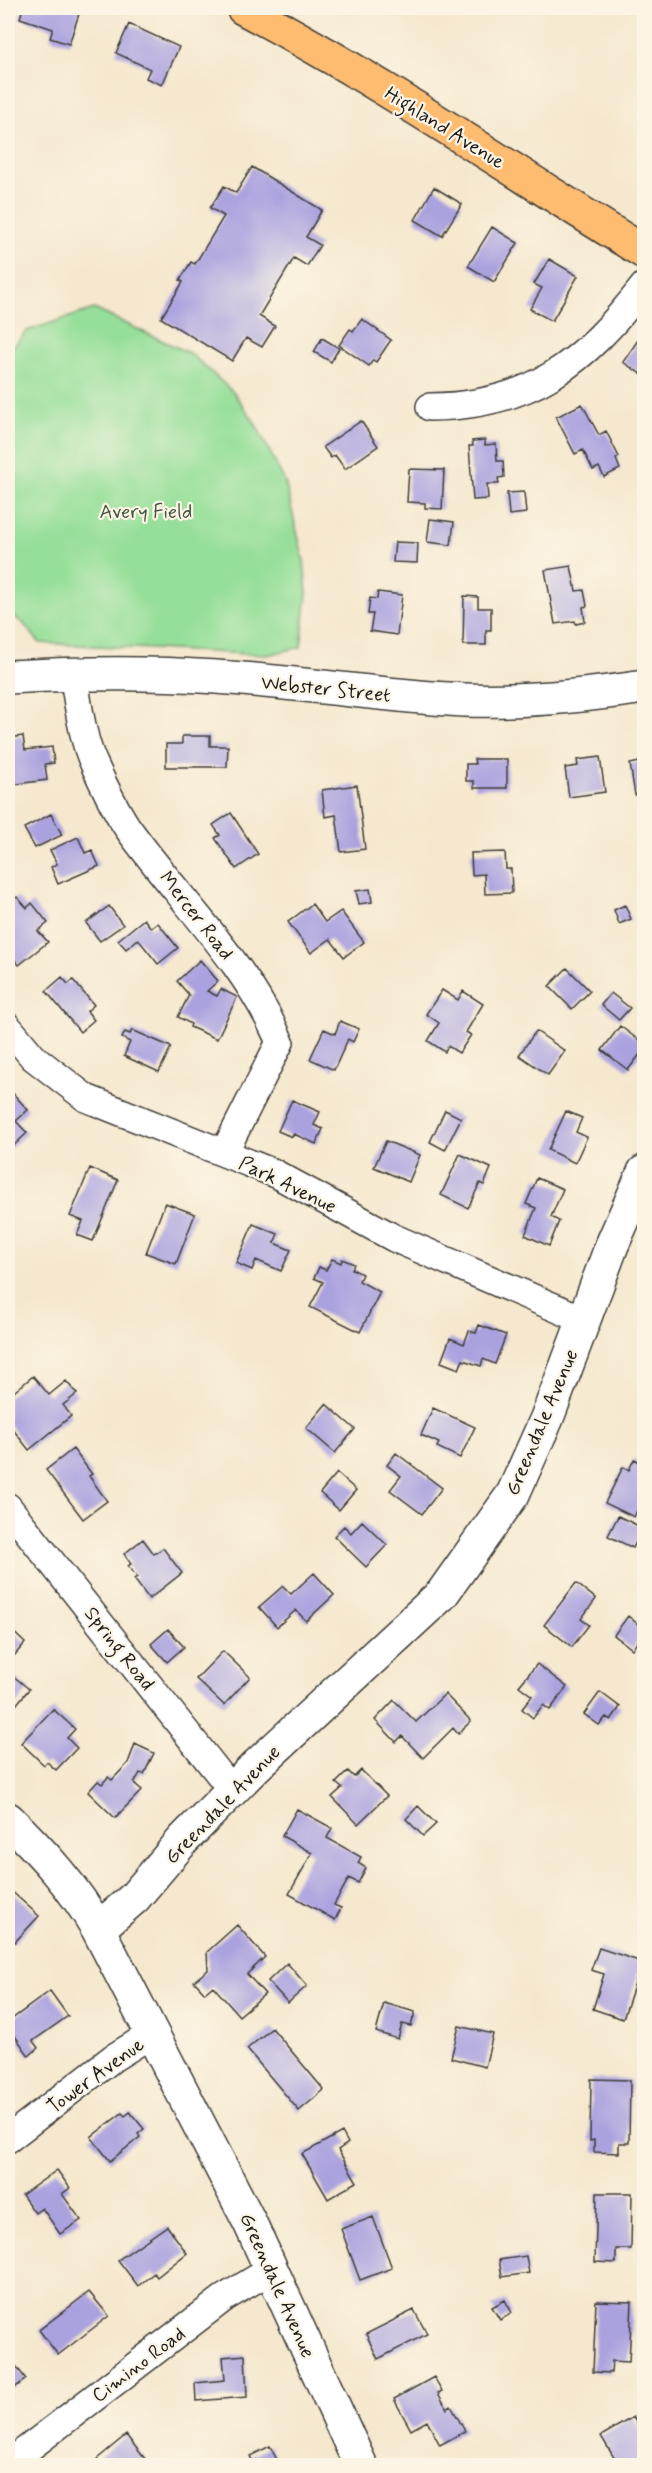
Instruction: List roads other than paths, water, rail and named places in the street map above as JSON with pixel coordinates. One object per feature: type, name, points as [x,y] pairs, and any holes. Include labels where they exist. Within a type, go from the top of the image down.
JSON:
[{"type":"main road","name":"Highland Avenue","points":[[243,8],[415,108],[645,252]]},
{"type":"street","points":[[430,407],[492,402],[511,397],[549,378],[611,326],[645,286]]},
{"type":"street","name":"Webster Street","points":[[8,677],[73,673],[217,677],[465,700],[525,699],[645,687]]},
{"type":"street","name":"Mercer Road","points":[[73,673],[80,714],[94,764],[127,826],[246,978],[266,1011],[280,1042],[224,1153]]},
{"type":"street","name":"Park Avenue","points":[[8,1027],[33,1058],[86,1098],[274,1173],[394,1238],[584,1320]]},
{"type":"street","name":"Greendale Avenue","points":[[361,2466],[272,2269],[98,1929],[134,1898],[184,1839],[232,1790],[442,1594],[513,1494],[547,1418],[612,1245],[645,1172]]},
{"type":"street","name":"Spring Road","points":[[8,1507],[232,1790]]},
{"type":"street","points":[[8,1819],[76,1893],[98,1929]]},
{"type":"street","name":"Tower Avenue","points":[[8,2139],[124,2050],[153,2033]]},
{"type":"street","name":"Cimino Road","points":[[8,2464],[224,2298],[272,2269]]},
{"type":"park label","name":"Avery Field","points":[[146,511]]}]
